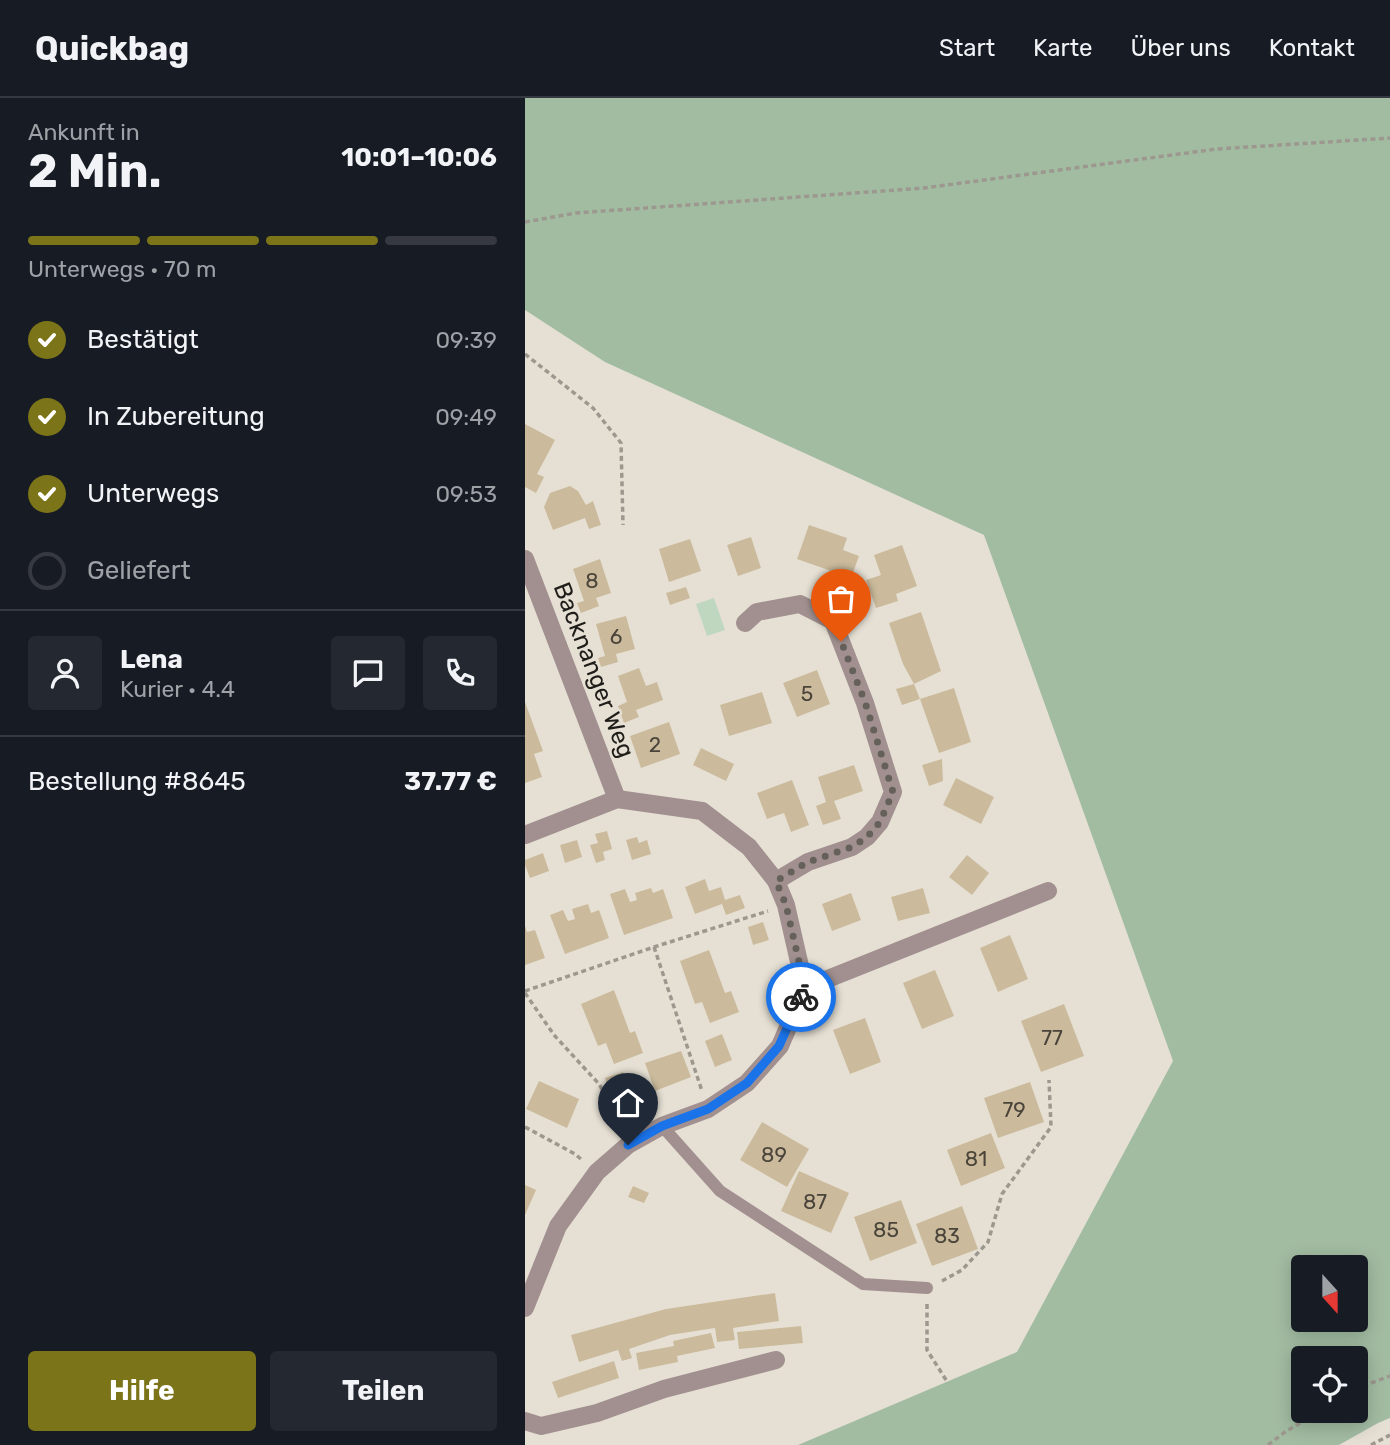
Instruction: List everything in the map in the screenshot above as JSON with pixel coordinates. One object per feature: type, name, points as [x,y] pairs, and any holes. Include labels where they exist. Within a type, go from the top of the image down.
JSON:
[{"type":"street","name":"Backnanger Weg","points":[[525,559],[617,799]]},
{"type":"street","points":[[745,623],[757,612],[800,604],[832,621],[865,702],[893,792],[880,822],[867,837],[852,847],[808,862],[776,881]]},
{"type":"street","points":[[525,835],[617,799],[702,811],[749,847],[776,881],[786,905],[805,988],[779,1046],[747,1083],[708,1109],[662,1126],[628,1145],[597,1172],[558,1226],[526,1301]]},
{"type":"street","points":[[805,988],[1048,891]]},
{"type":"street","points":[[525,1421],[541,1426],[552,1424],[597,1413],[664,1389],[776,1360]]},
{"type":"lane","points":[[662,1126],[720,1191],[863,1284],[927,1288]]},
{"type":"path","points":[[525,222],[576,213],[924,188],[1217,149],[1390,138]]},
{"type":"path","points":[[525,354],[593,408],[621,443],[623,526]]},
{"type":"path","points":[[616,1113],[599,1084],[554,1035],[525,992],[786,905]]},
{"type":"path","points":[[654,947],[708,1109]]},
{"type":"path","points":[[948,1383],[927,1350],[927,1288],[963,1270],[988,1242],[1002,1194],[1051,1127],[1049,1080]]},
{"type":"path","points":[[525,1127],[575,1154],[597,1172]]},
{"type":"path","points":[[1368,1384],[1390,1376]]},
{"type":"path","points":[[1268,1445],[1300,1423]]},
{"type":"path","points":[[1371,1445],[1390,1435]]},
{"type":"green space","points":[[525,98],[1390,98],[1390,1418],[1339,1445],[798,1445],[1017,1352],[1173,1061],[984,535],[605,362],[525,310]]},
{"type":"green space","points":[[714,598],[725,630],[707,636],[696,604]]},
{"type":"building","points":[[525,424],[555,440],[537,474],[544,477],[536,493],[525,487]]},
{"type":"building","points":[[570,486],[578,491],[586,505],[593,501],[601,525],[589,529],[585,518],[553,530],[544,507],[550,493]]},
{"type":"building","points":[[809,525],[847,538],[843,550],[859,556],[851,578],[797,559]]},
{"type":"building","points":[[751,537],[761,568],[738,576],[727,545]]},
{"type":"building","points":[[690,539],[701,571],[669,582],[659,549]]},
{"type":"building","points":[[902,545],[917,586],[896,594],[898,601],[876,608],[866,580],[881,575],[874,555]]},
{"type":"building","points":[[600,559],[611,593],[596,598],[599,606],[581,613],[577,603],[584,601],[573,569]]},
{"type":"building","points":[[686,587],[690,598],[670,605],[666,593]]},
{"type":"building","points":[[921,612],[941,671],[914,684],[903,664],[889,623]]},
{"type":"building","points":[[626,616],[635,649],[616,654],[618,662],[601,667],[598,658],[605,656],[596,624]]},
{"type":"building","points":[[639,668],[646,686],[657,682],[663,700],[636,710],[639,717],[624,723],[618,706],[627,702],[618,676]]},
{"type":"building","points":[[817,670],[830,704],[797,717],[783,683]]},
{"type":"building","points":[[914,684],[920,699],[902,705],[896,689]]},
{"type":"building","points":[[954,688],[971,742],[939,753],[920,699]]},
{"type":"building","points":[[762,692],[772,723],[729,736],[720,705]]},
{"type":"building","points":[[525,702],[543,751],[534,754],[542,777],[525,783]]},
{"type":"building","points":[[669,722],[680,754],[641,768],[630,736]]},
{"type":"building","points":[[701,748],[734,764],[726,781],[693,765]]},
{"type":"building","points":[[942,759],[943,781],[929,786],[922,765]]},
{"type":"building","points":[[854,765],[863,791],[834,801],[841,819],[823,825],[816,806],[826,802],[818,777]]},
{"type":"building","points":[[956,778],[994,797],[981,824],[943,805]]},
{"type":"building","points":[[792,780],[809,825],[791,832],[784,813],[767,819],[757,793]]},
{"type":"building","points":[[607,831],[612,849],[603,852],[605,860],[596,863],[590,845],[598,843],[595,834]]},
{"type":"building","points":[[637,837],[639,843],[647,840],[651,854],[632,860],[626,840]]},
{"type":"building","points":[[577,840],[582,857],[565,863],[560,845]]},
{"type":"building","points":[[543,853],[549,871],[530,878],[525,860]]},
{"type":"building","points":[[967,855],[989,873],[972,895],[949,877]]},
{"type":"building","points":[[705,879],[709,891],[721,887],[725,900],[740,895],[745,908],[726,915],[722,904],[695,914],[685,887]]},
{"type":"building","points":[[651,888],[653,893],[663,889],[673,918],[624,935],[610,894],[625,889],[630,902],[637,900],[635,893]]},
{"type":"building","points":[[923,888],[930,913],[898,921],[891,897]]},
{"type":"building","points":[[851,893],[861,920],[832,931],[822,904]]},
{"type":"building","points":[[588,904],[591,913],[599,910],[609,938],[565,954],[550,915],[563,910],[568,921],[575,919],[572,909]]},
{"type":"building","points":[[763,922],[769,940],[753,945],[748,927]]},
{"type":"building","points":[[525,926],[527,932],[535,930],[545,958],[525,965]]},
{"type":"building","points":[[1010,935],[1028,979],[998,992],[980,948]]},
{"type":"building","points":[[709,950],[725,993],[731,991],[739,1012],[710,1023],[702,1002],[695,1004],[680,961]]},
{"type":"building","points":[[935,970],[954,1016],[922,1029],[903,983]]},
{"type":"building","points":[[614,990],[630,1033],[635,1031],[643,1053],[614,1064],[606,1043],[598,1046],[581,1004]]},
{"type":"building","points":[[1064,1004],[1084,1056],[1041,1072],[1021,1021]]},
{"type":"building","points":[[865,1018],[881,1062],[850,1074],[833,1030]]},
{"type":"building","points":[[722,1034],[732,1060],[715,1067],[705,1041]]},
{"type":"building","points":[[681,1051],[691,1077],[655,1091],[645,1063]]},
{"type":"building","points":[[623,1072],[630,1096],[613,1101],[605,1078]]},
{"type":"building","points":[[539,1081],[579,1099],[567,1128],[526,1109]]},
{"type":"building","points":[[1030,1082],[1044,1122],[998,1138],[984,1098]]},
{"type":"building","points":[[762,1122],[809,1149],[787,1187],[740,1160]]},
{"type":"building","points":[[991,1133],[1005,1168],[961,1186],[947,1150]]},
{"type":"building","points":[[799,1171],[849,1193],[831,1233],[781,1211]]},
{"type":"building","points":[[525,1185],[536,1190],[525,1215]]},
{"type":"building","points":[[633,1186],[649,1193],[644,1203],[628,1197]]},
{"type":"building","points":[[901,1200],[917,1243],[870,1261],[854,1217]]},
{"type":"building","points":[[962,1206],[978,1249],[932,1266],[916,1224]]},
{"type":"building","points":[[775,1293],[779,1321],[733,1328],[735,1340],[717,1342],[715,1328],[670,1335],[629,1349],[632,1358],[622,1361],[618,1350],[579,1362],[571,1335],[666,1309]]},
{"type":"building","points":[[801,1326],[803,1343],[739,1349],[737,1332]]},
{"type":"building","points":[[711,1333],[715,1348],[677,1356],[678,1362],[639,1370],[636,1353],[674,1346],[673,1341]]},
{"type":"building","points":[[614,1361],[619,1378],[558,1398],[552,1382]]},
{"type":"way so far","points":[[801,997],[805,988],[786,905],[776,881],[808,862],[852,847],[867,837],[880,822],[893,792],[865,702],[841,641]]},
{"type":"route","points":[[628,1145],[662,1126],[708,1109],[747,1083],[779,1046],[801,997]]}]
